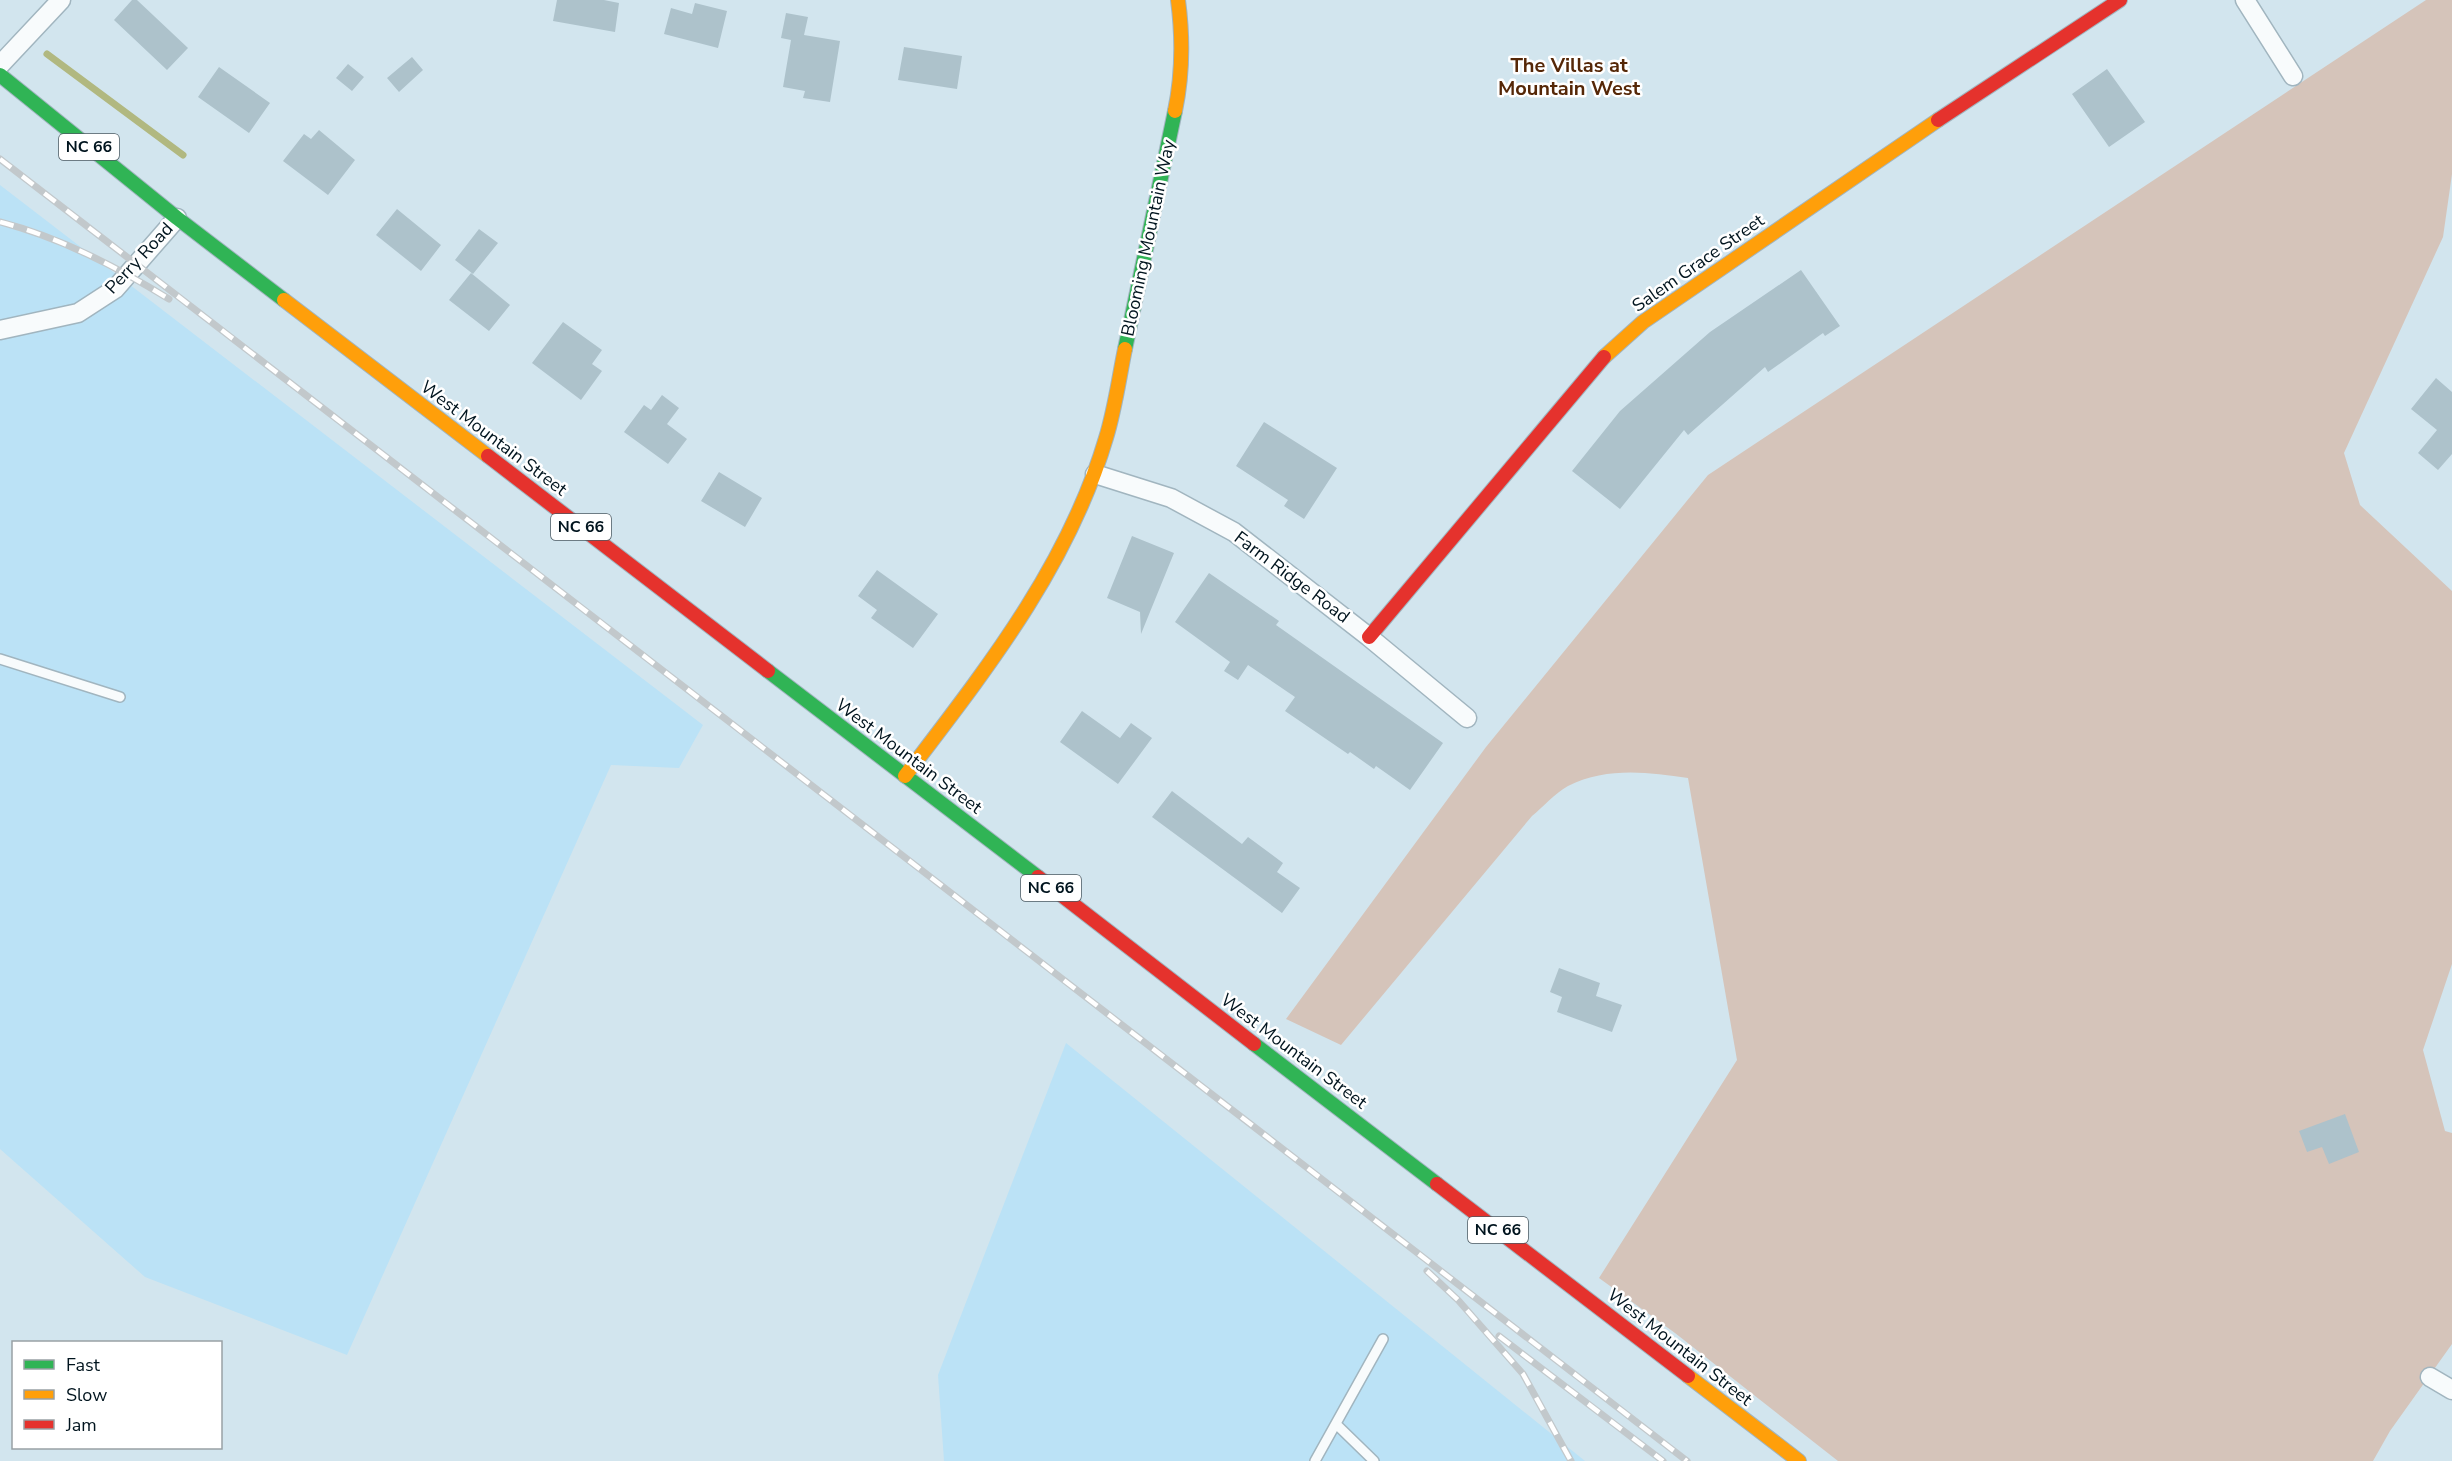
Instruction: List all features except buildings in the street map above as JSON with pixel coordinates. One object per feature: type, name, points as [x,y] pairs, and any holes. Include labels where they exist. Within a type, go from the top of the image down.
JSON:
[{"type":"main road","name":"Blooming Mountain Way","points":[[905,776],[1008,639],[1067,537],[1095,474],[1107,436],[1180,85],[1183,36],[1178,0]]},
{"type":"main road","name":"Salem Grace Street","points":[[1369,637],[1598,363],[1643,322],[1870,165],[2120,0]]},
{"type":"main road","name":"West Mountain Street","points":[[0,75],[177,218],[1798,1461]]},
{"type":"street","points":[[0,65],[61,0]]},
{"type":"street","points":[[2245,0],[2293,76]]},
{"type":"street","name":"Perry Road","points":[[0,330],[78,313],[86,308],[115,289],[177,218]]},
{"type":"street","name":"Farm Ridge Road","points":[[1095,474],[1172,498],[1234,532],[1369,637],[1467,718]]},
{"type":"street","points":[[2430,1377],[2452,1390]]},
{"type":"lane","points":[[0,658],[120,697]]},
{"type":"lane","points":[[1315,1461],[1383,1339]]},
{"type":"lane","points":[[1336,1424],[1374,1461]]},
{"type":"shaded area","points":[[2426,0],[2452,0],[2452,174],[2443,237],[2344,453],[2360,505],[2452,591],[2452,964],[2423,1050],[2445,1131],[2452,1133],[2452,1344],[2390,1431],[2373,1461],[1838,1461],[1675,1333],[1599,1278],[1737,1060],[1688,778],[1642,773],[1612,774],[1582,780],[1568,786],[1532,816],[1341,1045],[1286,1019],[1486,747],[1708,475]]},
{"type":"shaded area","points":[[0,185],[703,725],[679,768],[611,765],[347,1355],[145,1277],[0,1149]]},
{"type":"shaded area","points":[[1066,1043],[1585,1461],[944,1461],[938,1375]]},
{"type":"waterway","points":[[47,54],[183,155]]},
{"type":"railway","points":[[0,159],[1687,1461]]},
{"type":"railway","points":[[0,222],[45,236],[87,254],[169,299]]},
{"type":"railway","points":[[1427,1271],[1458,1300],[1523,1374],[1571,1461]]},
{"type":"railway","points":[[1499,1336],[1663,1461]]},
{"type":"traffic: fast","points":[[0,75],[177,218],[284,300]]},
{"type":"traffic: fast","points":[[1125,349],[1175,111]]},
{"type":"traffic: fast","points":[[768,671],[1038,877]]},
{"type":"traffic: fast","points":[[1254,1044],[1437,1184]]},
{"type":"traffic: slow","points":[[1175,111],[1180,83],[1181,56],[1178,0]]},
{"type":"traffic: slow","points":[[1604,357],[1643,322],[1938,120]]},
{"type":"traffic: slow","points":[[284,300],[488,456]]},
{"type":"traffic: slow","points":[[905,776],[994,657],[1047,574],[1070,530],[1090,485],[1106,438],[1125,349]]},
{"type":"traffic: slow","points":[[1688,1376],[1799,1461]]},
{"type":"traffic: jam","points":[[1938,120],[2120,0]]},
{"type":"traffic: jam","points":[[1369,637],[1604,357]]},
{"type":"traffic: jam","points":[[488,456],[768,671]]},
{"type":"traffic: jam","points":[[1038,877],[1254,1044]]},
{"type":"traffic: jam","points":[[1437,1184],[1688,1376]]},
{"type":"district","name":"The Villas at Mountain West","points":[[1569,76]]}]
